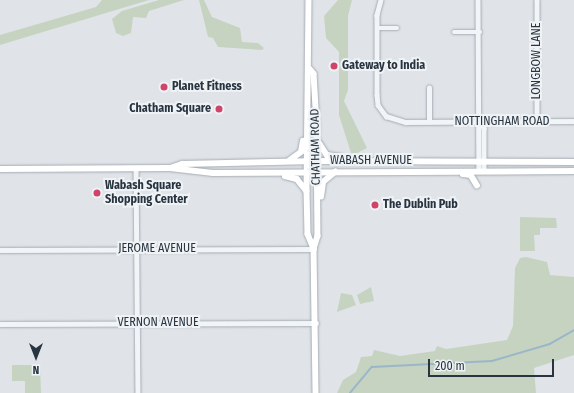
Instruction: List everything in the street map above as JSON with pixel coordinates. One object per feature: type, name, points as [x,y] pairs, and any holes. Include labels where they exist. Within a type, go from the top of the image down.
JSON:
[{"type":"main road","name":"CHATHAM ROAD","points":[[309,0],[310,69],[314,74],[317,139],[318,231],[314,249],[316,393]]},
{"type":"main road","name":"CHATHAM ROAD","points":[[310,69],[306,74],[307,191],[308,234],[314,249]]},
{"type":"main road","points":[[286,162],[294,158],[303,147],[306,114]]},
{"type":"main road","points":[[317,139],[324,153],[331,157],[394,157],[409,161]]},
{"type":"main road","name":"WABASH AVENUE","points":[[170,168],[182,164],[307,161],[574,162]]},
{"type":"main road","name":"WABASH AVENUE","points":[[0,169],[170,168],[264,172],[425,170],[574,171]]},
{"type":"main road","points":[[425,170],[469,174],[477,186]]},
{"type":"main road","points":[[264,172],[294,177],[307,191]]},
{"type":"main road","points":[[318,231],[321,186],[335,172]]},
{"type":"street","name":"NOTTINGHAM ROAD","points":[[381,0],[377,28],[377,95],[380,109],[393,120],[429,122],[574,121]]},
{"type":"street","points":[[478,0],[480,32],[480,122],[477,162],[481,170]]},
{"type":"street","name":"LONGBOW LANE","points":[[537,0],[537,122]]},
{"type":"street","points":[[377,28],[397,28]]},
{"type":"street","points":[[454,32],[480,32]]},
{"type":"street","points":[[429,88],[429,122]]},
{"type":"street","points":[[480,122],[484,128],[484,162],[481,170]]},
{"type":"street","points":[[136,168],[138,393]]},
{"type":"street","name":"JEROME AVENUE","points":[[0,250],[314,249]]},
{"type":"street","name":"VERNON AVENUE","points":[[0,324],[316,323]]},
{"type":"green space","points":[[102,0],[149,0],[0,45],[0,35],[96,7]]},
{"type":"green space","points":[[159,0],[184,0],[149,11],[146,18],[133,17],[131,33],[123,36],[116,33],[112,19],[122,11]]},
{"type":"green space","points":[[199,0],[204,0],[212,17],[240,28],[242,42],[258,43],[264,48],[262,50],[218,47],[213,38],[208,37]]},
{"type":"green space","points":[[338,0],[352,0],[348,16],[348,90],[344,101],[367,148],[357,153],[351,153],[339,115],[339,52],[326,38],[324,16]]},
{"type":"green space","points":[[520,217],[556,218],[557,228],[540,228],[540,235],[534,235],[535,251],[520,251]]},
{"type":"green space","points":[[526,257],[547,262],[550,275],[574,277],[574,355],[534,368],[536,393],[337,393],[343,380],[356,372],[361,357],[372,356],[374,350],[400,356],[435,351],[437,346],[446,349],[507,340],[513,326],[515,268],[520,258]]},
{"type":"green space","points":[[371,287],[374,301],[360,304],[357,295]]},
{"type":"green space","points":[[341,293],[352,295],[356,305],[337,312]]},
{"type":"green space","points":[[12,365],[40,365],[41,393],[25,393],[25,381],[12,381]]},
{"type":"waterway","points":[[350,393],[372,367],[492,361],[550,344],[574,330]]},
{"type":"place","name":"Gateway to India","points":[[334,66]]},
{"type":"place","name":"Planet Fitness","points":[[164,87]]},
{"type":"place","name":"Chatham Square","points":[[219,109]]},
{"type":"place","name":"Wabash Square Shopping Center","points":[[97,193]]},
{"type":"place","name":"The Dublin Pub","points":[[375,205]]}]
